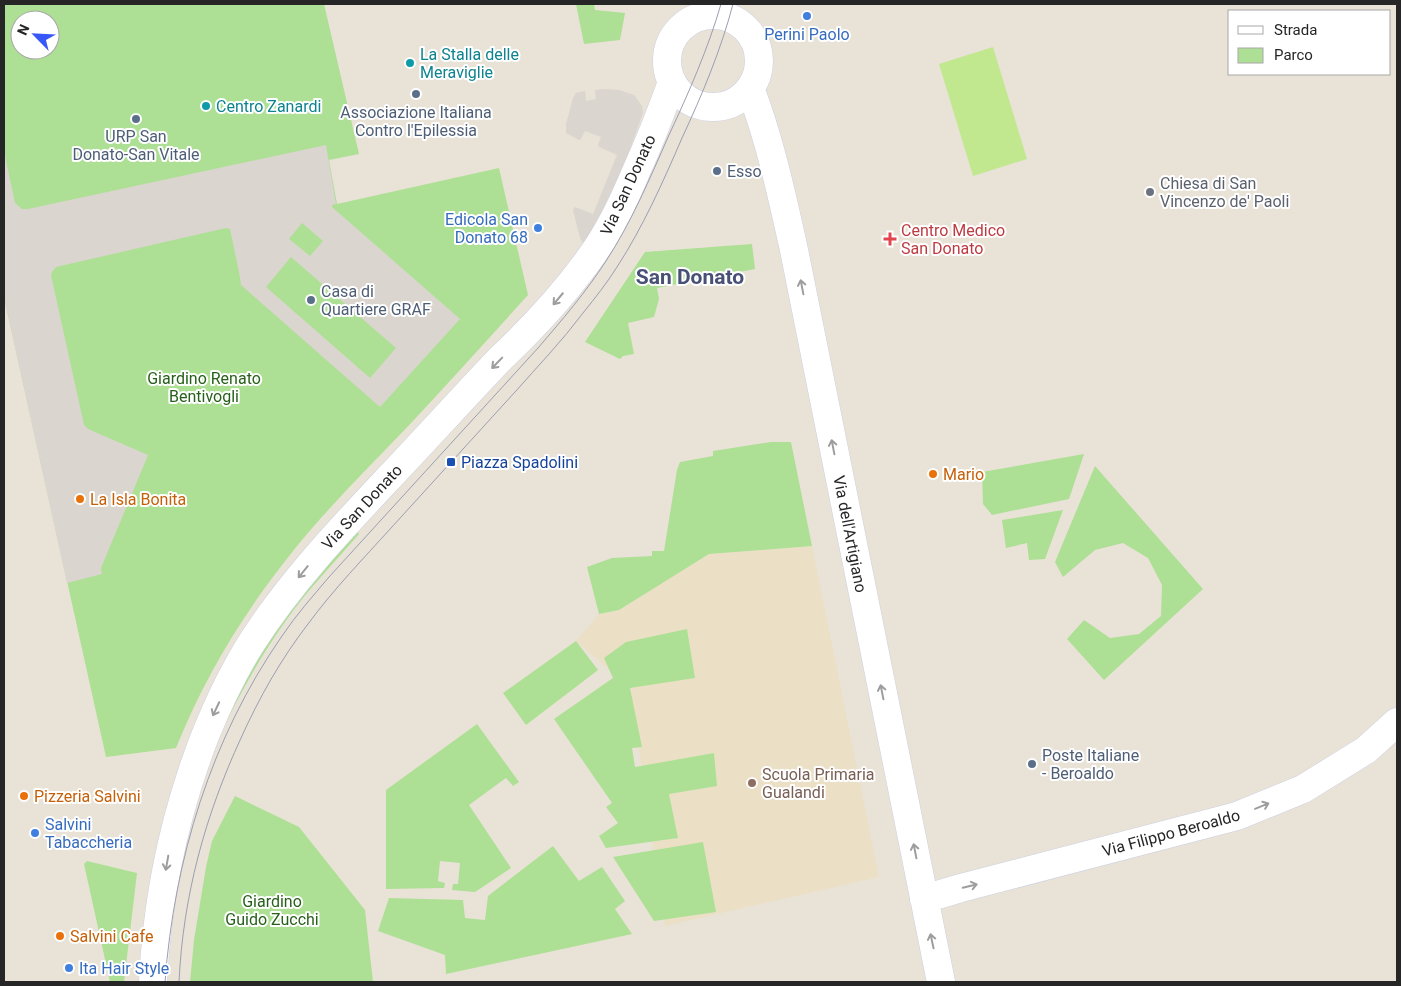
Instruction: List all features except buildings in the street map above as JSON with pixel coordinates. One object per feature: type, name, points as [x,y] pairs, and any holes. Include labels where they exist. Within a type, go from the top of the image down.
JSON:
[{"type":"main road","points":[[700,11],[730,18],[742,25],[752,36],[758,49],[760,65],[756,78],[742,96],[731,103],[718,106],[704,106],[692,102],[681,94],[672,82],[668,72],[667,60],[673,38],[700,11]]},
{"type":"main road","name":"Via San Donato","points":[[153,982],[163,888],[175,827],[194,765],[214,713],[251,643],[279,603],[319,553],[500,359],[559,299],[583,268],[600,245],[624,200],[652,136],[672,82]]},
{"type":"main road","name":"Via dell'Artigiano","points":[[750,88],[760,115],[782,193],[941,982]]},
{"type":"main road","name":"Via Filippo Beroaldo","points":[[924,899],[1237,816],[1303,789],[1366,750],[1397,722]]},
{"type":"shaded area","points":[[595,90],[619,90],[634,95],[642,106],[643,113],[610,199],[585,244],[580,238],[573,210],[575,207],[593,214],[617,155],[599,147],[601,137],[585,131],[579,140],[566,133],[566,124],[576,93],[585,91],[586,101],[596,99]]},
{"type":"shaded area","points":[[326,145],[336,204],[332,205],[332,207],[460,319],[380,407],[241,285],[230,229],[226,228],[56,267],[51,275],[84,425],[88,429],[148,455],[101,568],[102,574],[67,583],[4,297],[4,151],[15,203],[22,209]],"holes":[[[302,223],[323,241],[310,256],[289,239]],[[291,257],[396,348],[370,378],[266,287]]]},
{"type":"shaded area","name":"Scuola Primaria Gualandi","points":[[812,546],[879,877],[665,926],[630,688],[576,641],[599,614],[619,610],[709,554]]},
{"type":"green space","name":"Giardino Renato Bentivogli","points":[[4,4],[324,4],[359,154],[329,160],[337,204],[499,168],[528,295],[322,517],[275,574],[227,645],[187,721],[176,748],[106,757],[4,297]]},
{"type":"green space","points":[[576,4],[594,4],[595,10],[625,13],[620,40],[584,44]]},
{"type":"green space","points":[[993,47],[1027,159],[973,176],[939,64]]},
{"type":"green space","points":[[752,244],[755,269],[657,288],[659,299],[654,317],[628,323],[634,354],[623,356],[620,359],[585,342],[645,252]]},
{"type":"green space","points":[[771,442],[791,442],[812,546],[709,554],[619,610],[599,614],[587,567],[612,558],[652,556],[652,551],[664,551],[677,470],[680,462],[713,456],[713,451]]},
{"type":"green space","points":[[1084,454],[1069,499],[992,515],[983,504],[982,472]]},
{"type":"green space","points":[[1095,466],[1203,589],[1104,680],[1067,639],[1084,620],[1110,638],[1139,634],[1161,616],[1162,585],[1148,558],[1123,543],[1095,550],[1063,577],[1055,562]]},
{"type":"green space","points":[[1063,510],[1045,559],[1029,560],[1027,543],[1006,548],[1002,520]]},
{"type":"green space","points":[[354,528],[359,534],[302,599],[275,636],[249,678],[218,738],[255,655]]},
{"type":"green space","points":[[687,629],[695,678],[630,688],[642,747],[632,748],[635,767],[714,753],[717,786],[669,794],[678,838],[606,848],[599,836],[618,823],[606,807],[612,803],[554,719],[613,678],[604,658],[626,642]]},
{"type":"green space","points":[[576,641],[598,670],[526,725],[503,693]]},
{"type":"green space","points":[[477,724],[519,782],[513,786],[506,778],[469,805],[511,868],[475,892],[452,890],[453,884],[458,884],[460,863],[440,861],[438,881],[445,883],[444,888],[386,889],[386,790]]},
{"type":"green space","name":"Giardino Guido Zucchi","points":[[235,796],[299,827],[365,910],[373,982],[190,982],[194,940],[212,841]]},
{"type":"green space","points":[[703,842],[716,912],[654,921],[613,857]]},
{"type":"green space","points":[[553,846],[579,881],[602,867],[625,901],[615,909],[632,934],[446,974],[445,955],[378,931],[389,898],[463,900],[465,918],[485,920],[488,896]]},
{"type":"green space","points":[[87,861],[137,873],[124,982],[110,982],[84,864]]},
{"type":"tram line","points":[[165,982],[177,891],[200,801],[216,758],[235,716],[257,675],[287,628],[317,591],[538,348],[574,306],[598,272],[624,230],[648,183],[698,70],[721,4]]},
{"type":"tram line","points":[[179,982],[185,919],[198,857],[207,827],[228,767],[271,679],[298,637],[328,599],[550,353],[609,279],[652,204],[697,105],[723,38],[733,4]]},
{"type":"place","name":"Perini Paolo","points":[[807,16]]},
{"type":"place","name":"La Stalla delle Meraviglie","points":[[410,63]]},
{"type":"place","name":"Associazione Italiana Contro l'Epilessia","points":[[416,94]]},
{"type":"place","name":"Centro Zanardi","points":[[206,106]]},
{"type":"place","name":"URP San Donato-San Vitale","points":[[136,119]]},
{"type":"place","name":"Esso","points":[[717,171]]},
{"type":"place","name":"Chiesa di San Vincenzo de' Paoli","points":[[1150,192]]},
{"type":"place","name":"Edicola San Donato 68","points":[[538,228]]},
{"type":"place","name":"Centro Medico San Donato","points":[[890,239]]},
{"type":"place","name":"Casa di Quartiere GRAF","points":[[311,300]]},
{"type":"place","name":"Piazza Spadolini","points":[[451,462]]},
{"type":"place","name":"Mario","points":[[933,474]]},
{"type":"place","name":"La Isla Bonita","points":[[80,499]]},
{"type":"place","name":"Poste Italiane - Beroaldo","points":[[1032,764]]},
{"type":"place","name":"Scuola Primaria Gualandi","points":[[752,783]]},
{"type":"place","name":"Pizzeria Salvini","points":[[24,796]]},
{"type":"place","name":"Salvini Tabaccheria","points":[[35,833]]},
{"type":"place","name":"Salvini Cafe","points":[[60,936]]},
{"type":"place","name":"Ita Hair Style","points":[[69,968]]},
{"type":"district","name":"San Donato","points":[[690,277]]}]
